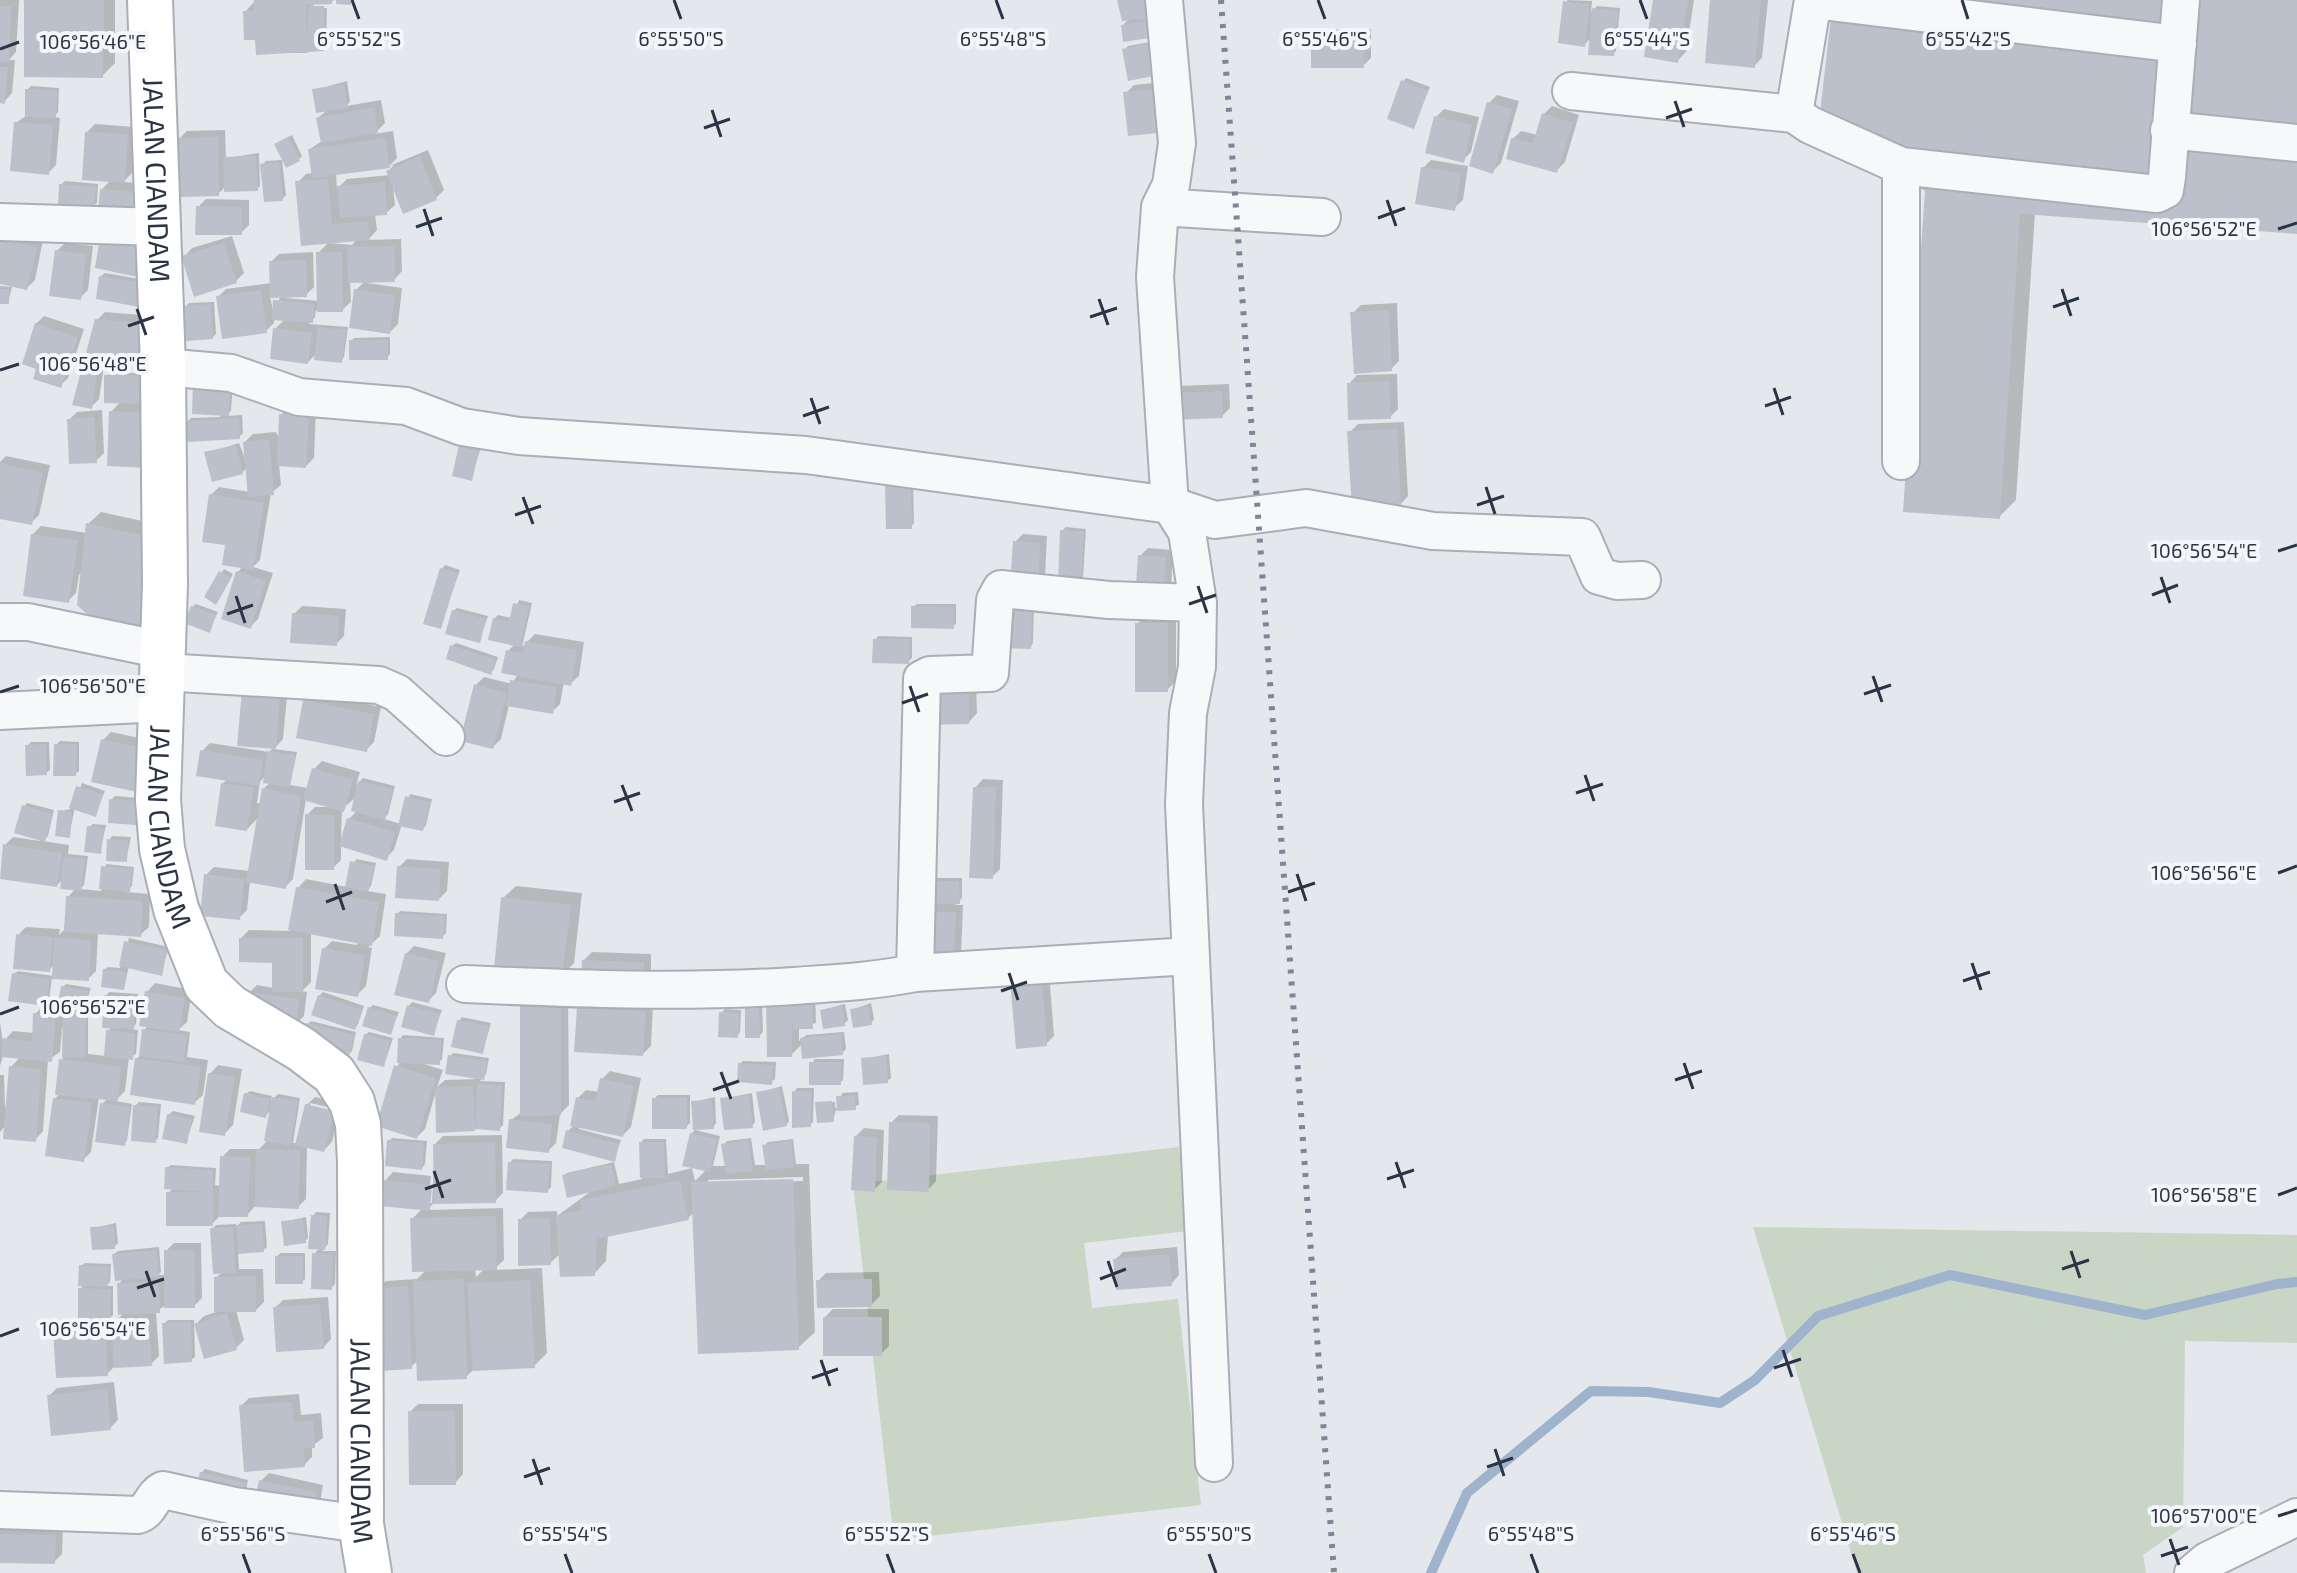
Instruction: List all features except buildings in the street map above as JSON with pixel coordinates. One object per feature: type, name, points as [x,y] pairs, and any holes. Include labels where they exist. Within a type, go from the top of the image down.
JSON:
[{"type":"street","name":"JALAN CIANDAM","points":[[150,0],[163,367],[163,675],[159,832],[176,909],[198,971],[230,1007],[301,1049],[334,1074],[352,1102],[358,1124],[361,1524],[369,1573]]},
{"type":"street","points":[[1164,0],[1177,143],[1171,185],[1160,207],[1155,277],[1170,505],[1187,532],[1198,603],[1197,667],[1188,713],[1184,804],[1214,1463]]},
{"type":"street","points":[[1794,114],[1813,0],[2178,44]]},
{"type":"street","points":[[1571,91],[1794,114],[1810,125],[1901,166],[2157,194],[2165,190],[2167,177],[2181,0]]},
{"type":"street","points":[[2169,130],[2297,143]]},
{"type":"street","points":[[1901,166],[1901,461]]},
{"type":"street","points":[[1160,207],[1322,217]]},
{"type":"street","points":[[0,222],[160,227]]},
{"type":"street","points":[[163,367],[231,373],[299,397],[406,406],[462,427],[519,436],[806,455],[1170,505],[1215,520],[1306,508],[1433,531],[1582,537],[1599,576],[1617,581],[1642,580]]},
{"type":"street","points":[[915,973],[922,679],[930,675],[990,673],[995,600],[1001,589],[1109,600],[1198,603]]},
{"type":"street","points":[[0,622],[28,622],[163,675]]},
{"type":"street","points":[[0,711],[163,675],[379,685],[397,693],[446,737]]},
{"type":"street","points":[[465,984],[587,990],[706,990],[1190,956]]},
{"type":"street","points":[[0,1510],[138,1515],[146,1512],[163,1490],[235,1506],[361,1524]]},
{"type":"street","points":[[2193,1573],[2207,1561],[2297,1517]]},
{"type":"green space","points":[[1179,1147],[1189,1231],[1084,1243],[1092,1308],[1178,1299],[1201,1505],[894,1540],[853,1184]]},
{"type":"green space","points":[[1753,1227],[2297,1235],[2297,1343],[2185,1341],[2183,1527],[2143,1555],[2146,1573],[1857,1573]]},
{"type":"waterway","points":[[1431,1573],[1467,1493],[1591,1391],[1649,1392],[1720,1403],[1755,1380],[1818,1316],[1950,1275],[2145,1315],[2297,1282]]},
{"type":"railway","points":[[1221,0],[1334,1573]]}]
